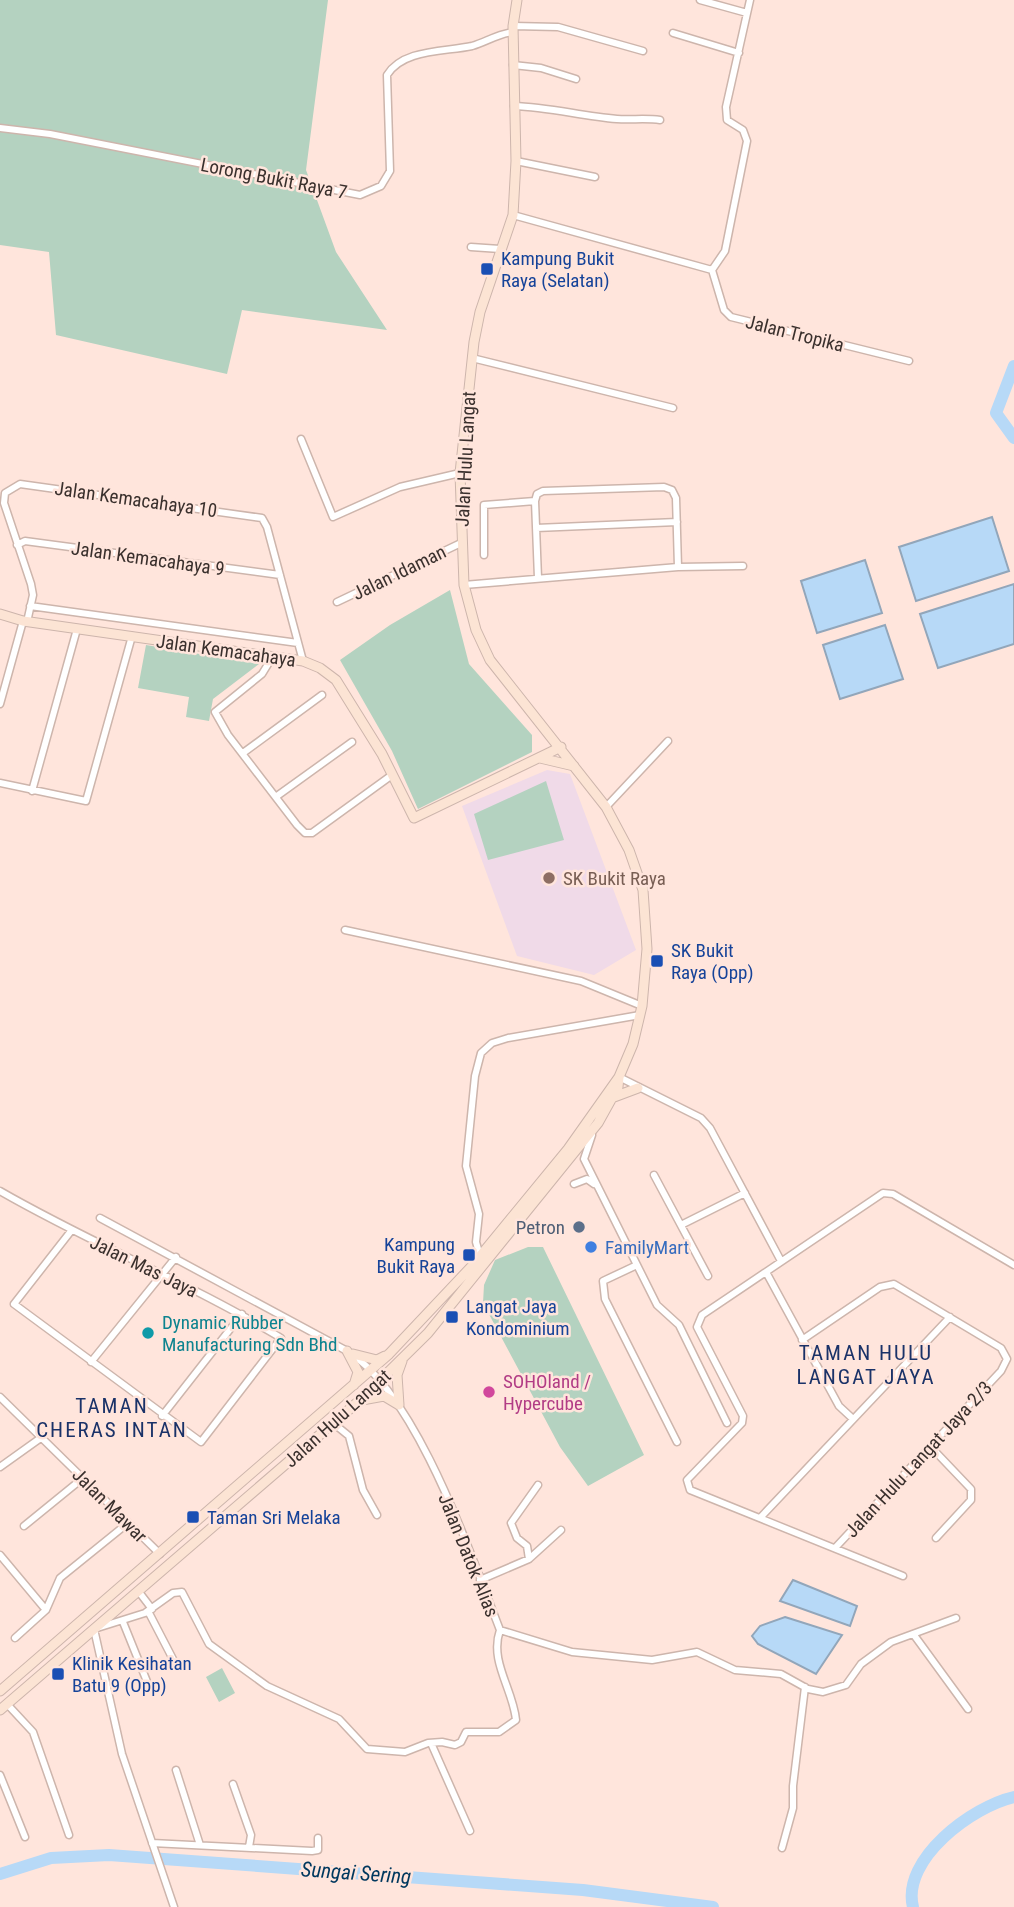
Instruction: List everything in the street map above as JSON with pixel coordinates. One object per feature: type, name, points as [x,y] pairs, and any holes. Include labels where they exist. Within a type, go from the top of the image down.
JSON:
[{"type":"main road","name":"Jalan Hulu Langat","points":[[4,1707],[359,1401],[428,1333],[598,1123],[613,1098],[633,1044],[641,1011],[648,949],[643,890],[629,850],[606,807],[490,660],[476,630],[464,585],[460,474],[472,358],[480,312],[513,215],[516,160],[513,29],[517,0]]},
{"type":"main road","name":"Jalan Kemacahaya","points":[[0,614],[25,621],[303,661],[320,668],[336,680],[382,754],[414,818],[561,747]]},
{"type":"main road","points":[[540,758],[576,767]]},
{"type":"main road","name":"Jalan Hulu Langat","points":[[0,1689],[351,1390],[389,1354],[480,1255],[568,1149],[619,1077]]},
{"type":"main road","points":[[613,1098],[628,1089],[638,1088]]},
{"type":"main road","points":[[350,1353],[377,1360],[389,1354]]},
{"type":"main road","points":[[350,1353],[358,1372],[351,1390]]},
{"type":"main road","points":[[399,1405],[397,1375],[402,1359]]},
{"type":"main road","points":[[359,1401],[384,1396],[399,1405]]},
{"type":"street","points":[[700,0],[747,13]]},
{"type":"street","points":[[513,215],[712,270],[725,251],[747,141],[743,130],[730,123],[726,114],[750,0]]},
{"type":"street","name":"Lorong Bukit Raya 7","points":[[0,128],[50,134],[360,195],[381,186],[390,171],[387,75],[394,64],[406,58],[476,45],[513,29],[558,27],[643,51]]},
{"type":"street","points":[[673,33],[739,53]]},
{"type":"street","points":[[513,65],[541,68],[576,79]]},
{"type":"street","points":[[514,106],[549,107],[563,113],[621,120],[660,120]]},
{"type":"street","points":[[516,160],[595,177]]},
{"type":"street","points":[[471,247],[500,249]]},
{"type":"street","name":"Jalan Tropika","points":[[712,270],[724,310],[731,317],[909,360]]},
{"type":"street","points":[[472,358],[673,408]]},
{"type":"street","points":[[301,439],[333,517],[400,487],[460,474]]},
{"type":"street","name":"Jalan Kemacahaya 10","points":[[17,545],[4,503],[5,493],[11,486],[20,484],[262,518],[280,575]]},
{"type":"street","points":[[538,578],[535,501],[537,494],[543,491],[664,487],[672,490],[676,498],[678,567]]},
{"type":"street","points":[[484,555],[484,505],[535,501]]},
{"type":"street","points":[[536,528],[677,522]]},
{"type":"street","name":"Jalan Kemacahaya 9","points":[[17,545],[25,541],[280,575]]},
{"type":"street","name":"Jalan Idaman","points":[[337,601],[461,542]]},
{"type":"street","points":[[0,704],[30,606],[31,584],[17,545]]},
{"type":"street","points":[[464,585],[678,567],[743,566]]},
{"type":"street","points":[[280,575],[303,661]]},
{"type":"street","points":[[30,606],[298,643]]},
{"type":"street","points":[[32,791],[77,629]]},
{"type":"street","points":[[0,783],[86,802],[132,636]]},
{"type":"street","points":[[273,656],[262,674],[215,712],[222,727],[305,833],[312,833],[391,775]]},
{"type":"street","points":[[243,753],[322,695]]},
{"type":"street","points":[[606,807],[668,741]]},
{"type":"street","points":[[276,796],[352,742]]},
{"type":"street","points":[[345,930],[581,981],[641,1011]]},
{"type":"street","points":[[480,1255],[476,1242],[479,1214],[466,1166],[475,1076],[481,1053],[492,1043],[508,1038],[641,1011]]},
{"type":"street","points":[[619,1077],[701,1118],[710,1128],[781,1261]]},
{"type":"street","points":[[598,1123],[585,1148],[584,1159],[657,1305],[679,1325],[727,1423]]},
{"type":"street","points":[[654,1175],[708,1276]]},
{"type":"street","points":[[574,1184],[587,1178],[599,1191]]},
{"type":"street","name":"Jalan Mas Jaya","points":[[0,1191],[71,1231],[163,1273],[242,1314],[281,1338],[201,1442],[162,1416]]},
{"type":"street","points":[[681,1225],[745,1193]]},
{"type":"street","points":[[903,1576],[690,1490],[687,1480],[742,1423],[743,1416],[697,1327],[702,1315],[883,1193],[893,1194],[1014,1265]]},
{"type":"street","name":"Jalan Datok Alias","points":[[100,1218],[350,1353],[382,1379],[437,1476],[500,1630],[572,1652],[652,1660],[697,1652],[735,1670],[782,1674],[805,1687],[823,1692],[834,1691],[846,1685],[861,1664],[882,1648],[956,1618]]},
{"type":"street","points":[[71,1231],[14,1304],[162,1416],[242,1314]]},
{"type":"street","points":[[91,1362],[176,1257]]},
{"type":"street","points":[[637,1265],[603,1281],[605,1299],[677,1442]]},
{"type":"street","points":[[766,1272],[839,1406],[853,1419]]},
{"type":"street","points":[[760,1518],[950,1317],[894,1284],[880,1287],[802,1340]]},
{"type":"street","name":"Jalan Hulu Langat Jaya 2/3","points":[[835,1548],[1001,1371],[1007,1359],[1001,1348],[950,1317]]},
{"type":"street","name":"Jalan Mawar","points":[[0,1397],[160,1554]]},
{"type":"street","points":[[333,1423],[349,1436],[363,1490],[377,1515]]},
{"type":"street","points":[[0,1467],[42,1437]]},
{"type":"street","points":[[930,1446],[971,1489],[971,1500],[936,1538]]},
{"type":"street","points":[[24,1526],[83,1478]]},
{"type":"street","points":[[529,1559],[527,1546],[517,1538],[511,1523],[538,1485]]},
{"type":"street","points":[[15,1638],[46,1610],[60,1578],[128,1523]]},
{"type":"street","points":[[480,1580],[529,1559],[561,1530]]},
{"type":"street","points":[[0,1555],[46,1610]]},
{"type":"street","points":[[0,1570],[8,1564]]},
{"type":"street","points":[[139,1592],[176,1665]]},
{"type":"street","points":[[174,1907],[122,1754],[94,1629],[123,1622],[150,1610],[173,1593],[182,1592],[209,1644],[267,1686],[339,1719],[367,1749],[405,1752],[442,1741],[455,1745],[461,1742],[466,1732],[499,1732],[516,1720],[515,1706],[499,1663],[496,1642],[500,1630]]},
{"type":"street","points":[[123,1622],[150,1689]]},
{"type":"street","points":[[914,1635],[968,1709]]},
{"type":"street","points":[[782,1848],[793,1808],[793,1786],[805,1687]]},
{"type":"street","points":[[4,1707],[33,1732],[69,1835]]},
{"type":"street","points":[[431,1743],[470,1831]]},
{"type":"street","points":[[176,1770],[200,1845]]},
{"type":"street","points":[[0,1775],[25,1837]]},
{"type":"street","points":[[233,1784],[251,1835],[249,1847]]},
{"type":"street","points":[[153,1845],[312,1851],[319,1846],[318,1838]]},
{"type":"shaded area","name":"SK Bukit Raya","points":[[547,770],[570,774],[636,950],[594,975],[517,956],[462,806]]},
{"type":"green space","points":[[0,0],[328,0],[306,170],[336,252],[387,330],[242,310],[227,374],[56,335],[49,252],[0,245]]},
{"type":"green space","points":[[450,590],[469,664],[532,735],[532,752],[418,809],[392,751],[340,660],[390,625]]},
{"type":"green space","points":[[146,645],[259,664],[213,699],[209,721],[186,717],[189,697],[138,688]]},
{"type":"green space","points":[[546,781],[564,840],[488,860],[474,814]]},
{"type":"green space","points":[[528,1247],[543,1247],[644,1455],[588,1486],[560,1447],[483,1303],[484,1285],[495,1260]]},
{"type":"green space","points":[[222,1668],[235,1693],[219,1702],[206,1677]]},
{"type":"water","points":[[992,517],[1009,571],[916,601],[899,547]]},
{"type":"water","points":[[865,560],[882,613],[817,633],[801,581]]},
{"type":"water","points":[[1014,584],[1014,644],[938,668],[920,614]]},
{"type":"water","points":[[885,625],[903,679],[840,699],[823,645]]},
{"type":"water","points":[[793,1580],[857,1606],[850,1626],[780,1601]]},
{"type":"water","points":[[785,1617],[842,1635],[816,1674],[758,1644],[752,1636],[760,1626]]},
{"type":"waterway","points":[[1014,366],[996,413],[1014,438]]},
{"type":"waterway","points":[[913,1907],[912,1889],[918,1871],[929,1853],[944,1837],[979,1811],[1014,1797]]},
{"type":"waterway","name":"Sungai Sering","points":[[0,1874],[51,1858],[109,1855],[583,1890],[713,1907]]},
{"type":"place","name":"Kampung Bukit Raya (Selatan)","points":[[487,269]]},
{"type":"place","name":"SK Bukit Raya","points":[[549,878]]},
{"type":"place","name":"SK Bukit Raya (Opp)","points":[[657,961]]},
{"type":"place","name":"Petron","points":[[579,1227]]},
{"type":"place","name":"FamilyMart","points":[[591,1247]]},
{"type":"place","name":"Kampung Bukit Raya","points":[[469,1255]]},
{"type":"place","name":"Langat Jaya Kondominium","points":[[452,1317]]},
{"type":"place","name":"Dynamic Rubber Manufacturing Sdn Bhd","points":[[148,1333]]},
{"type":"place","name":"SOHOland / Hypercube","points":[[489,1392]]},
{"type":"place","name":"Taman Sri Melaka","points":[[193,1517]]},
{"type":"place","name":"Klinik Kesihatan Batu 9 (Opp)","points":[[58,1674]]},
{"type":"district","name":"TAMAN HULU LANGAT JAYA","points":[[866,1365]]},
{"type":"district","name":"TAMAN CHERAS INTAN","points":[[112,1418]]}]
